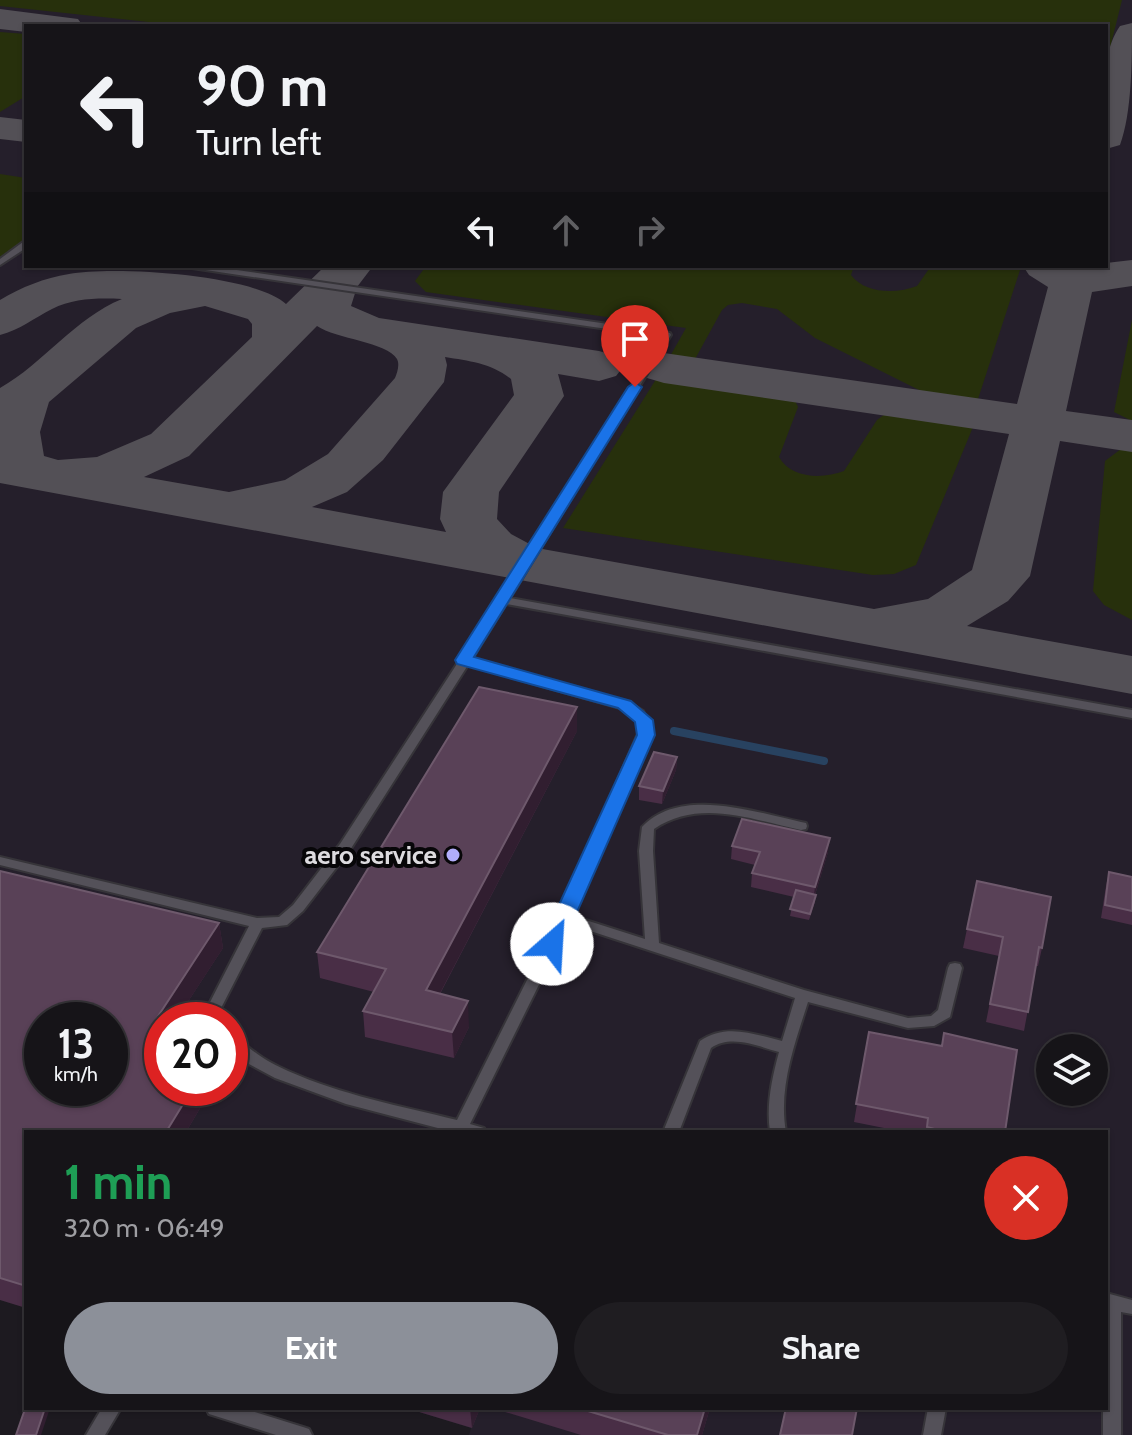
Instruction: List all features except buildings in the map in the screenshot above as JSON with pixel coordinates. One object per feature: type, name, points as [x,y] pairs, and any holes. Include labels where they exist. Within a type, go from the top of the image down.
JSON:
[{"type":"lane","points":[[0,263],[24,245]]},
{"type":"lane","points":[[0,861],[257,923],[282,922],[298,908],[345,847],[667,335],[206,268]]},
{"type":"lane","points":[[503,600],[1132,714]]},
{"type":"lane","points":[[461,1127],[565,918],[646,735],[644,720],[624,705],[464,660]]},
{"type":"lane","points":[[652,946],[646,851],[648,827],[661,816],[690,809],[725,811],[801,826]]},
{"type":"lane","points":[[565,918],[803,995],[922,1024],[945,1013],[955,968]]},
{"type":"lane","points":[[217,1002],[257,923]]},
{"type":"lane","points":[[777,1130],[774,1120],[787,1048],[803,995]]},
{"type":"lane","points":[[672,1130],[705,1045],[714,1036],[728,1035],[787,1048]]},
{"type":"lane","points":[[248,1057],[299,1084],[471,1130]]},
{"type":"lane","points":[[1112,1435],[1110,1301],[1132,1307]]},
{"type":"lane","points":[[95,1435],[111,1410]]},
{"type":"lane","points":[[222,1410],[303,1435]]},
{"type":"lane","points":[[932,1435],[937,1410]]},
{"type":"shaded area","points":[[0,0],[1132,0],[1132,1435],[469,1435],[471,1428],[412,1410],[1108,1410],[1108,1130],[24,1130],[0,1270]]},
{"type":"green space","points":[[0,0],[1122,0],[1108,56],[1108,24],[167,24],[0,6]]},
{"type":"green space","points":[[0,32],[24,34],[24,97],[0,112]]},
{"type":"green space","points":[[0,174],[24,178],[24,241],[0,259]]},
{"type":"green space","points":[[425,268],[853,268],[851,275],[864,286],[891,291],[917,286],[930,268],[1021,268],[978,399],[921,391],[815,338],[777,309],[742,303],[728,305],[722,310],[694,361],[669,358],[686,328],[426,292],[415,281]]},
{"type":"green space","points":[[1132,320],[1132,421],[1114,412]]},
{"type":"green space","points":[[658,376],[793,396],[798,407],[779,457],[791,470],[808,475],[844,471],[877,420],[893,408],[961,419],[973,427],[916,565],[894,574],[873,575],[563,528]]},
{"type":"green space","points":[[1121,449],[1132,449],[1132,620],[1104,605],[1093,591],[1105,461]]},
{"type":"waterway","points":[[674,731],[824,761]]},
{"type":"taxiway","points":[[0,19],[47,24]]},
{"type":"taxiway","points":[[1108,129],[1132,33]]},
{"type":"taxiway","points":[[0,128],[24,131]]},
{"type":"taxiway","points":[[26,396],[13,432],[15,449],[24,467],[40,474],[78,476],[137,461],[170,445],[349,268]]},
{"type":"taxiway","points":[[1048,268],[1072,282]]},
{"type":"taxiway","points":[[1072,282],[1076,268]]},
{"type":"taxiway","points":[[344,273],[329,298],[331,313],[347,323],[392,335]]},
{"type":"taxiway","points":[[1072,282],[1132,273]]},
{"type":"taxiway","points":[[1038,422],[1072,282]]},
{"type":"taxiway","points":[[0,321],[34,300],[71,287],[113,285],[170,288],[226,296],[264,309],[274,320],[277,332],[275,341]]},
{"type":"taxiway","points":[[0,406],[48,379],[119,318],[153,303],[190,296]]},
{"type":"taxiway","points":[[245,505],[305,492],[327,480],[347,466],[381,429],[419,382],[423,365],[413,347],[392,335]]},
{"type":"taxiway","points":[[392,335],[491,350]]},
{"type":"taxiway","points":[[487,348],[491,350]]},
{"type":"taxiway","points":[[491,350],[599,366]]},
{"type":"taxiway","points":[[491,350],[514,359],[529,370],[535,377],[539,396],[471,492],[468,519],[481,538],[520,563]]},
{"type":"taxiway","points":[[664,368],[1038,422]]},
{"type":"taxiway","points":[[888,624],[922,620],[949,612],[974,598],[1000,576],[1038,422]]},
{"type":"taxiway","points":[[1038,422],[1132,436]]},
{"type":"taxiway","points":[[0,467],[520,563]]},
{"type":"taxiway","points":[[520,563],[1132,675]]},
{"type":"taxiway","points":[[520,563],[525,565]]},
{"type":"place","name":"aero service","points":[[453,855]]},
{"type":"route","points":[[552,944],[646,735],[644,720],[624,705],[464,660],[635,387]]}]
